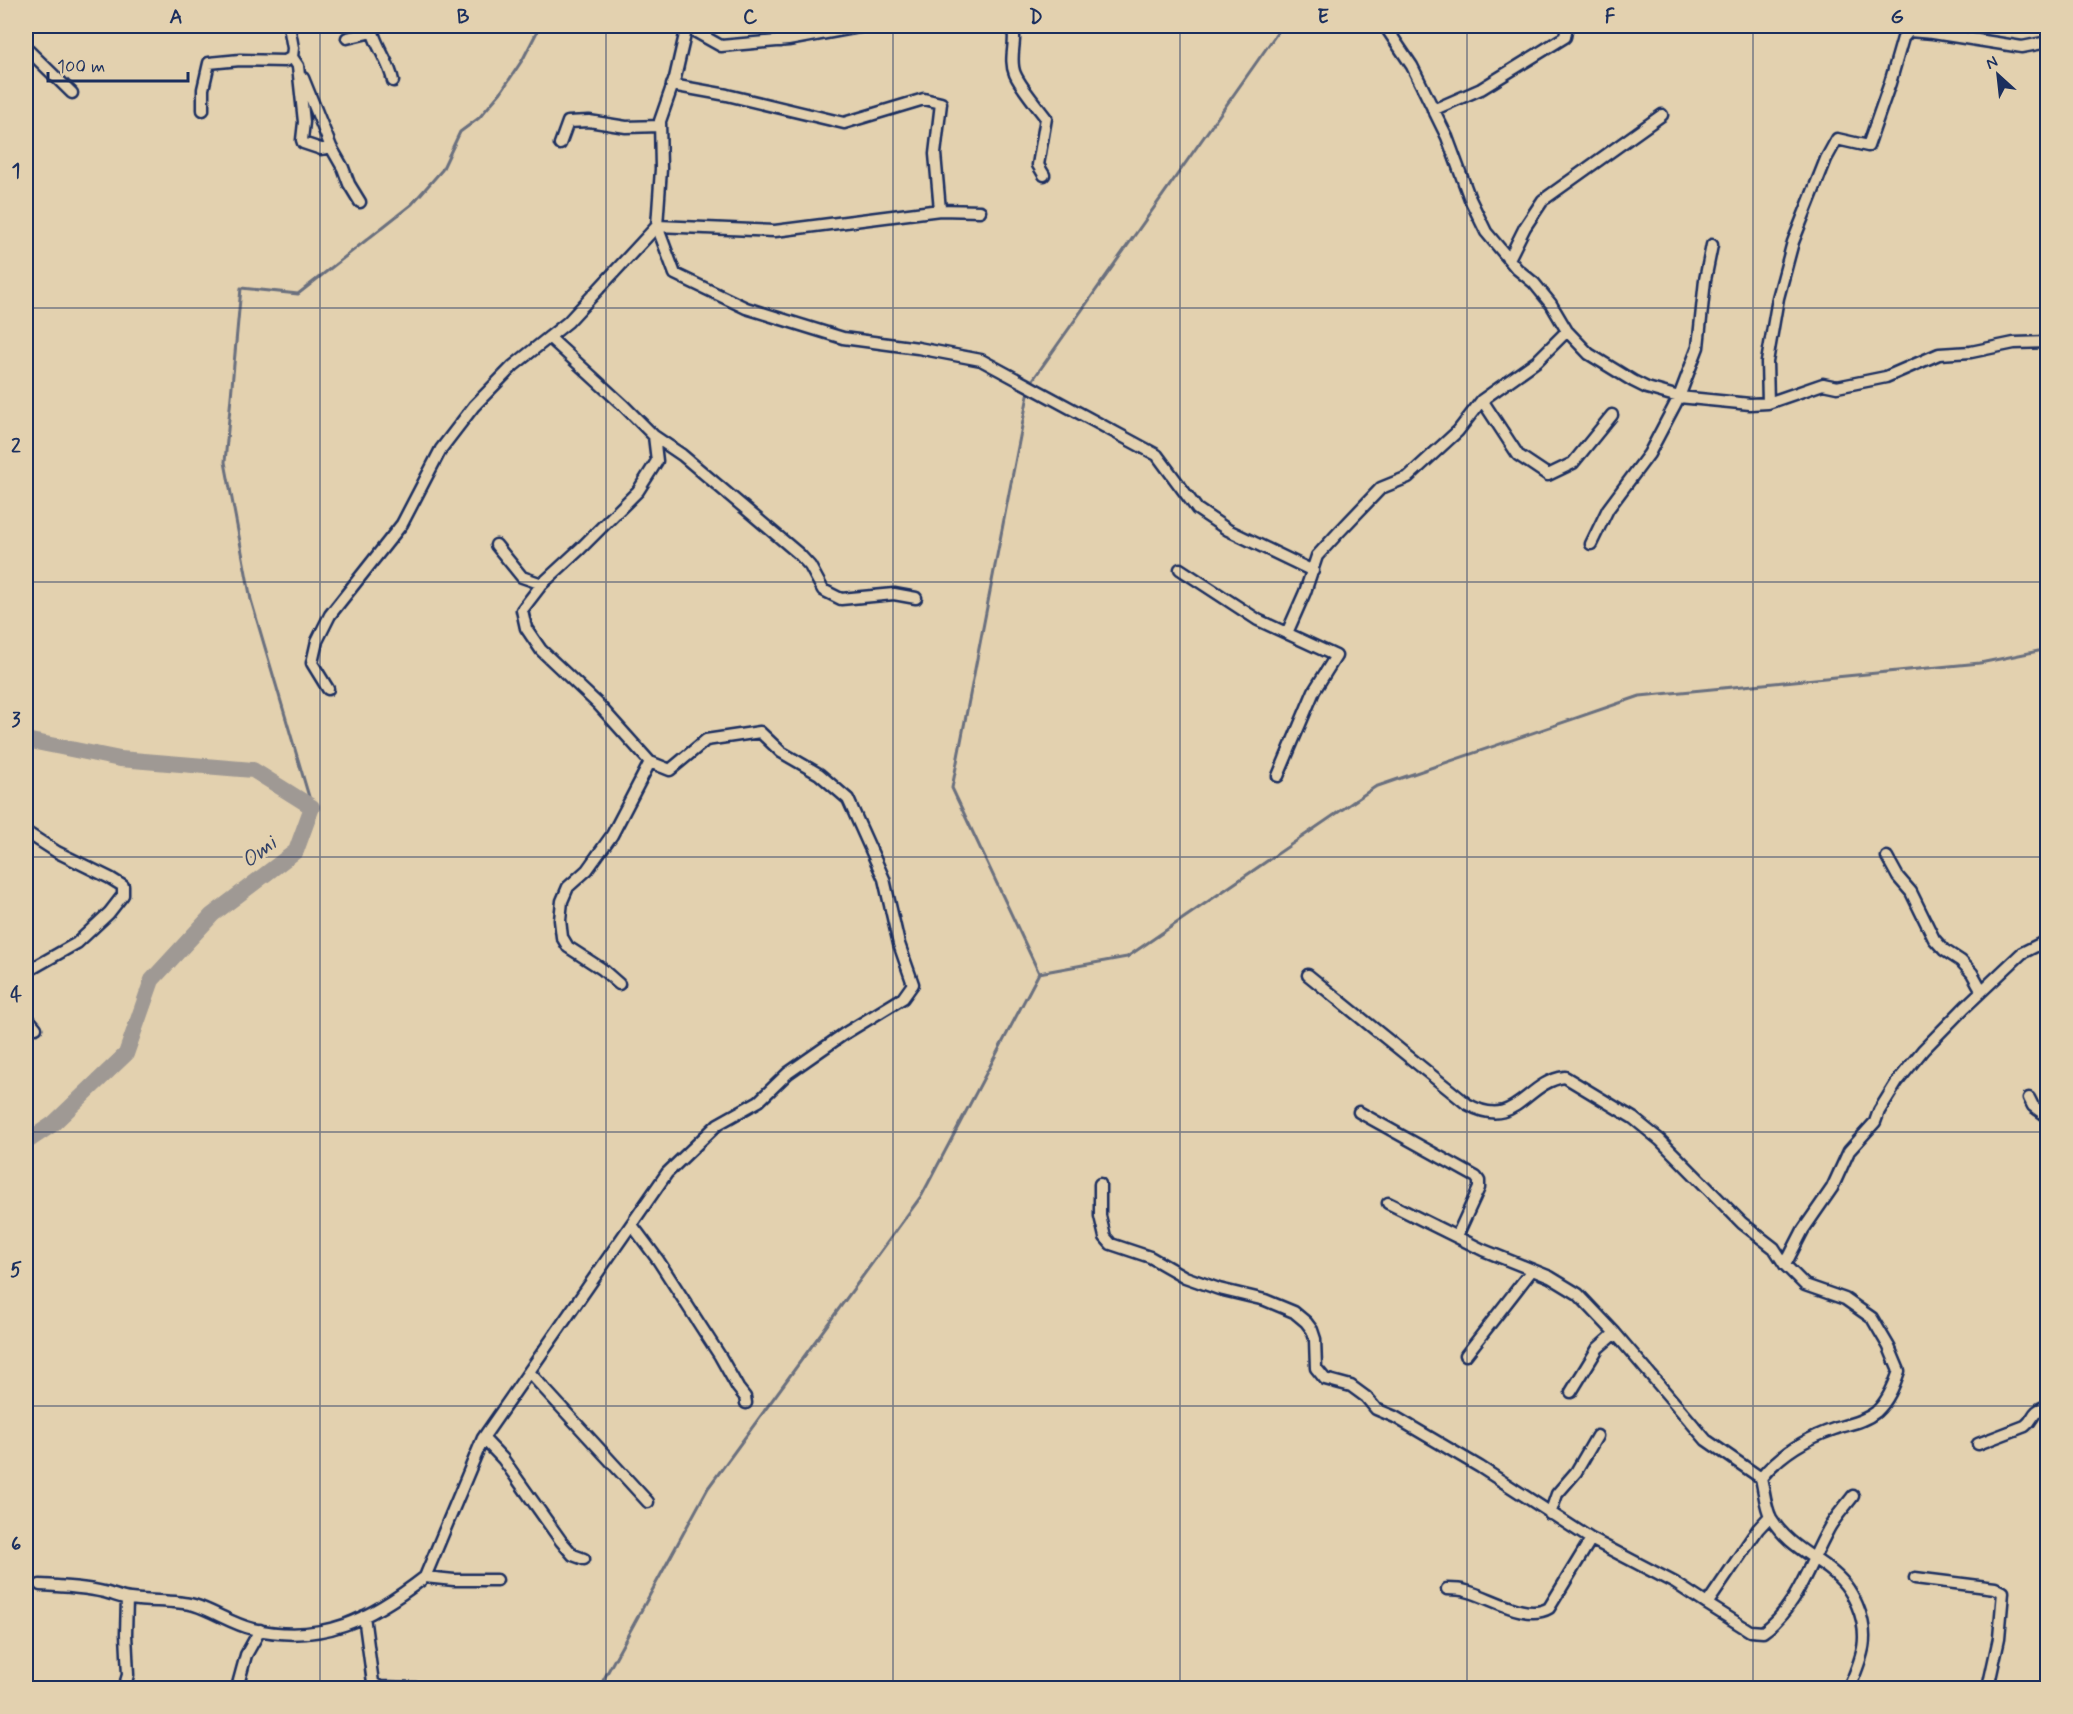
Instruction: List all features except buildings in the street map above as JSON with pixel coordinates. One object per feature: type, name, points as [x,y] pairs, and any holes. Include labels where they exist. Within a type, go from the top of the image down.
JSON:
[{"type":"street","points":[[289,26],[304,122],[303,143],[321,149],[331,147]]},
{"type":"street","points":[[864,26],[781,41],[721,46],[687,26],[660,121],[661,169],[657,226],[675,274],[746,308],[843,338],[918,348],[981,360],[1157,455],[1197,509],[1228,530],[1313,571]]},
{"type":"street","points":[[780,26],[781,41]]},
{"type":"street","points":[[1012,26],[1015,32],[1012,53],[1014,73],[1046,118],[1038,165],[1044,175]]},
{"type":"street","points":[[1385,26],[1412,66],[1447,137],[1470,199],[1486,232],[1551,304],[1567,331],[1589,354],[1647,388],[1679,397],[1750,404],[1768,403],[1823,384],[1837,387],[1886,377],[1939,354],[2014,343],[2048,342]]},
{"type":"street","points":[[1432,110],[1481,89],[1565,37],[1567,26]]},
{"type":"street","points":[[1894,26],[1908,31],[1935,29],[2022,47],[2048,42]]},
{"type":"street","points":[[347,39],[372,29],[387,61],[393,81]]},
{"type":"street","points":[[1768,403],[1767,362],[1778,298],[1793,242],[1826,159],[1837,139],[1868,146],[1903,38],[1908,31]]},
{"type":"street","points":[[26,48],[72,93]]},
{"type":"street","points":[[203,110],[203,88],[208,65],[211,62],[295,62]]},
{"type":"street","points":[[295,62],[331,147],[360,202]]},
{"type":"street","points":[[672,85],[727,95],[844,123],[924,99],[941,103],[935,154],[940,210]]},
{"type":"street","points":[[1509,259],[1525,227],[1543,200],[1662,115]]},
{"type":"street","points":[[560,144],[568,122],[589,121],[626,127],[660,126]]},
{"type":"street","points":[[328,689],[312,663],[317,641],[330,615],[402,524],[441,448],[467,415],[513,366],[568,322],[657,226],[775,231],[940,210],[980,211]]},
{"type":"street","points":[[1592,544],[1608,509],[1649,454],[1679,397],[1698,346],[1705,280],[1712,245]]},
{"type":"street","points":[[1287,633],[1305,592],[1317,556],[1381,488],[1408,477],[1458,431],[1482,400],[1537,361],[1567,331]]},
{"type":"street","points":[[549,337],[654,436],[682,455],[799,554],[810,566],[824,590],[841,599],[894,594],[916,598]]},
{"type":"street","points":[[1482,400],[1518,455],[1548,475],[1573,463],[1612,416]]},
{"type":"street","points":[[40,1585],[76,1587],[127,1599],[191,1604],[260,1630],[287,1635],[318,1632],[348,1625],[410,1589],[425,1577],[483,1438],[667,1173],[718,1124],[759,1101],[788,1073],[844,1034],[903,998],[913,984],[899,944],[884,879],[848,798],[826,780],[781,752],[760,732],[705,740],[670,770],[650,762],[598,705],[541,650],[526,628],[522,610],[542,584],[638,491],[657,461],[654,436]]},
{"type":"street","points":[[496,545],[522,577],[542,584]]},
{"type":"street","points":[[1180,569],[1258,620],[1336,656],[1314,692],[1278,776]]},
{"type":"street","points":[[619,984],[602,969],[568,947],[562,937],[560,920],[562,900],[568,887],[587,870],[612,835],[650,762]]},
{"type":"street","points":[[26,832],[57,852],[123,886],[123,896],[109,913],[77,943],[26,972]]},
{"type":"street","points":[[1887,857],[1898,877],[1911,892],[1934,939],[1967,967],[1982,991]]},
{"type":"street","points":[[1785,1265],[1803,1230],[1832,1188],[1849,1152],[1875,1122],[1897,1082],[1923,1050],[2022,953],[2048,940]]},
{"type":"street","points":[[1308,975],[1467,1104],[1479,1111],[1487,1114],[1506,1111],[1550,1081],[1565,1077],[1633,1119],[1660,1140],[1742,1223],[1774,1248],[1785,1265],[1805,1285],[1845,1299],[1872,1318],[1889,1347],[1899,1371],[1891,1392],[1876,1412],[1856,1423],[1833,1430],[1797,1446],[1774,1461],[1761,1478]]},
{"type":"street","points":[[26,1016],[36,1028]]},
{"type":"street","points":[[2029,1098],[2033,1106],[2048,1118]]},
{"type":"street","points":[[1359,1112],[1479,1180],[1479,1188],[1457,1236]]},
{"type":"street","points":[[1100,1184],[1100,1216],[1105,1237],[1111,1244],[1150,1257],[1185,1277],[1219,1289],[1265,1300],[1294,1312],[1312,1330],[1316,1339],[1316,1368],[1325,1379],[1351,1386],[1377,1409],[1395,1417],[1480,1467],[1591,1539],[1675,1583],[1750,1631],[1763,1632],[1770,1627],[1794,1599],[1829,1527],[1853,1496]]},
{"type":"street","points":[[1388,1203],[1483,1250],[1550,1277],[1578,1294],[1615,1333],[1706,1440],[1761,1478],[1770,1516],[1790,1541],[1812,1559],[1828,1568],[1848,1586],[1864,1625],[1865,1641],[1849,1689]]},
{"type":"street","points":[[632,1225],[658,1260],[720,1356],[738,1388],[746,1397],[746,1403]]},
{"type":"street","points":[[1466,1355],[1532,1270]]},
{"type":"street","points":[[1571,1392],[1598,1348],[1615,1333]]},
{"type":"street","points":[[529,1372],[648,1502]]},
{"type":"street","points":[[1978,1444],[2025,1426],[2030,1422],[2035,1411],[2048,1405]]},
{"type":"street","points":[[1550,1514],[1557,1494],[1576,1472],[1597,1436]]},
{"type":"street","points":[[483,1438],[503,1459],[561,1541],[573,1555],[584,1559]]},
{"type":"street","points":[[1707,1604],[1758,1529],[1770,1516]]},
{"type":"street","points":[[1446,1588],[1466,1591],[1512,1608],[1530,1612],[1545,1611],[1591,1539]]},
{"type":"street","points":[[425,1577],[497,1580]]},
{"type":"street","points":[[1915,1578],[1995,1588],[2003,1592],[1999,1638],[1988,1689]]},
{"type":"street","points":[[124,1689],[128,1675],[127,1599]]},
{"type":"street","points":[[364,1616],[373,1683],[380,1688],[416,1689]]},
{"type":"street","points":[[237,1689],[246,1655],[260,1630]]},
{"type":"waterway","points":[[312,807],[251,600],[225,462],[241,288],[298,294],[412,204],[442,170],[460,132],[479,118],[501,92],[523,59],[540,26]]},
{"type":"waterway","points":[[1032,381],[1282,26]]},
{"type":"waterway","points":[[599,1688],[708,1488],[922,1195],[1039,973],[952,788],[1029,390]]},
{"type":"waterway","points":[[1039,973],[1127,957],[1375,787],[1640,696],[1980,663],[2048,649]]},
{"type":"waterway","name":"Omi","points":[[26,740],[120,759],[253,770],[312,807],[296,851],[212,915],[152,980],[126,1054],[53,1124],[26,1142]]}]
